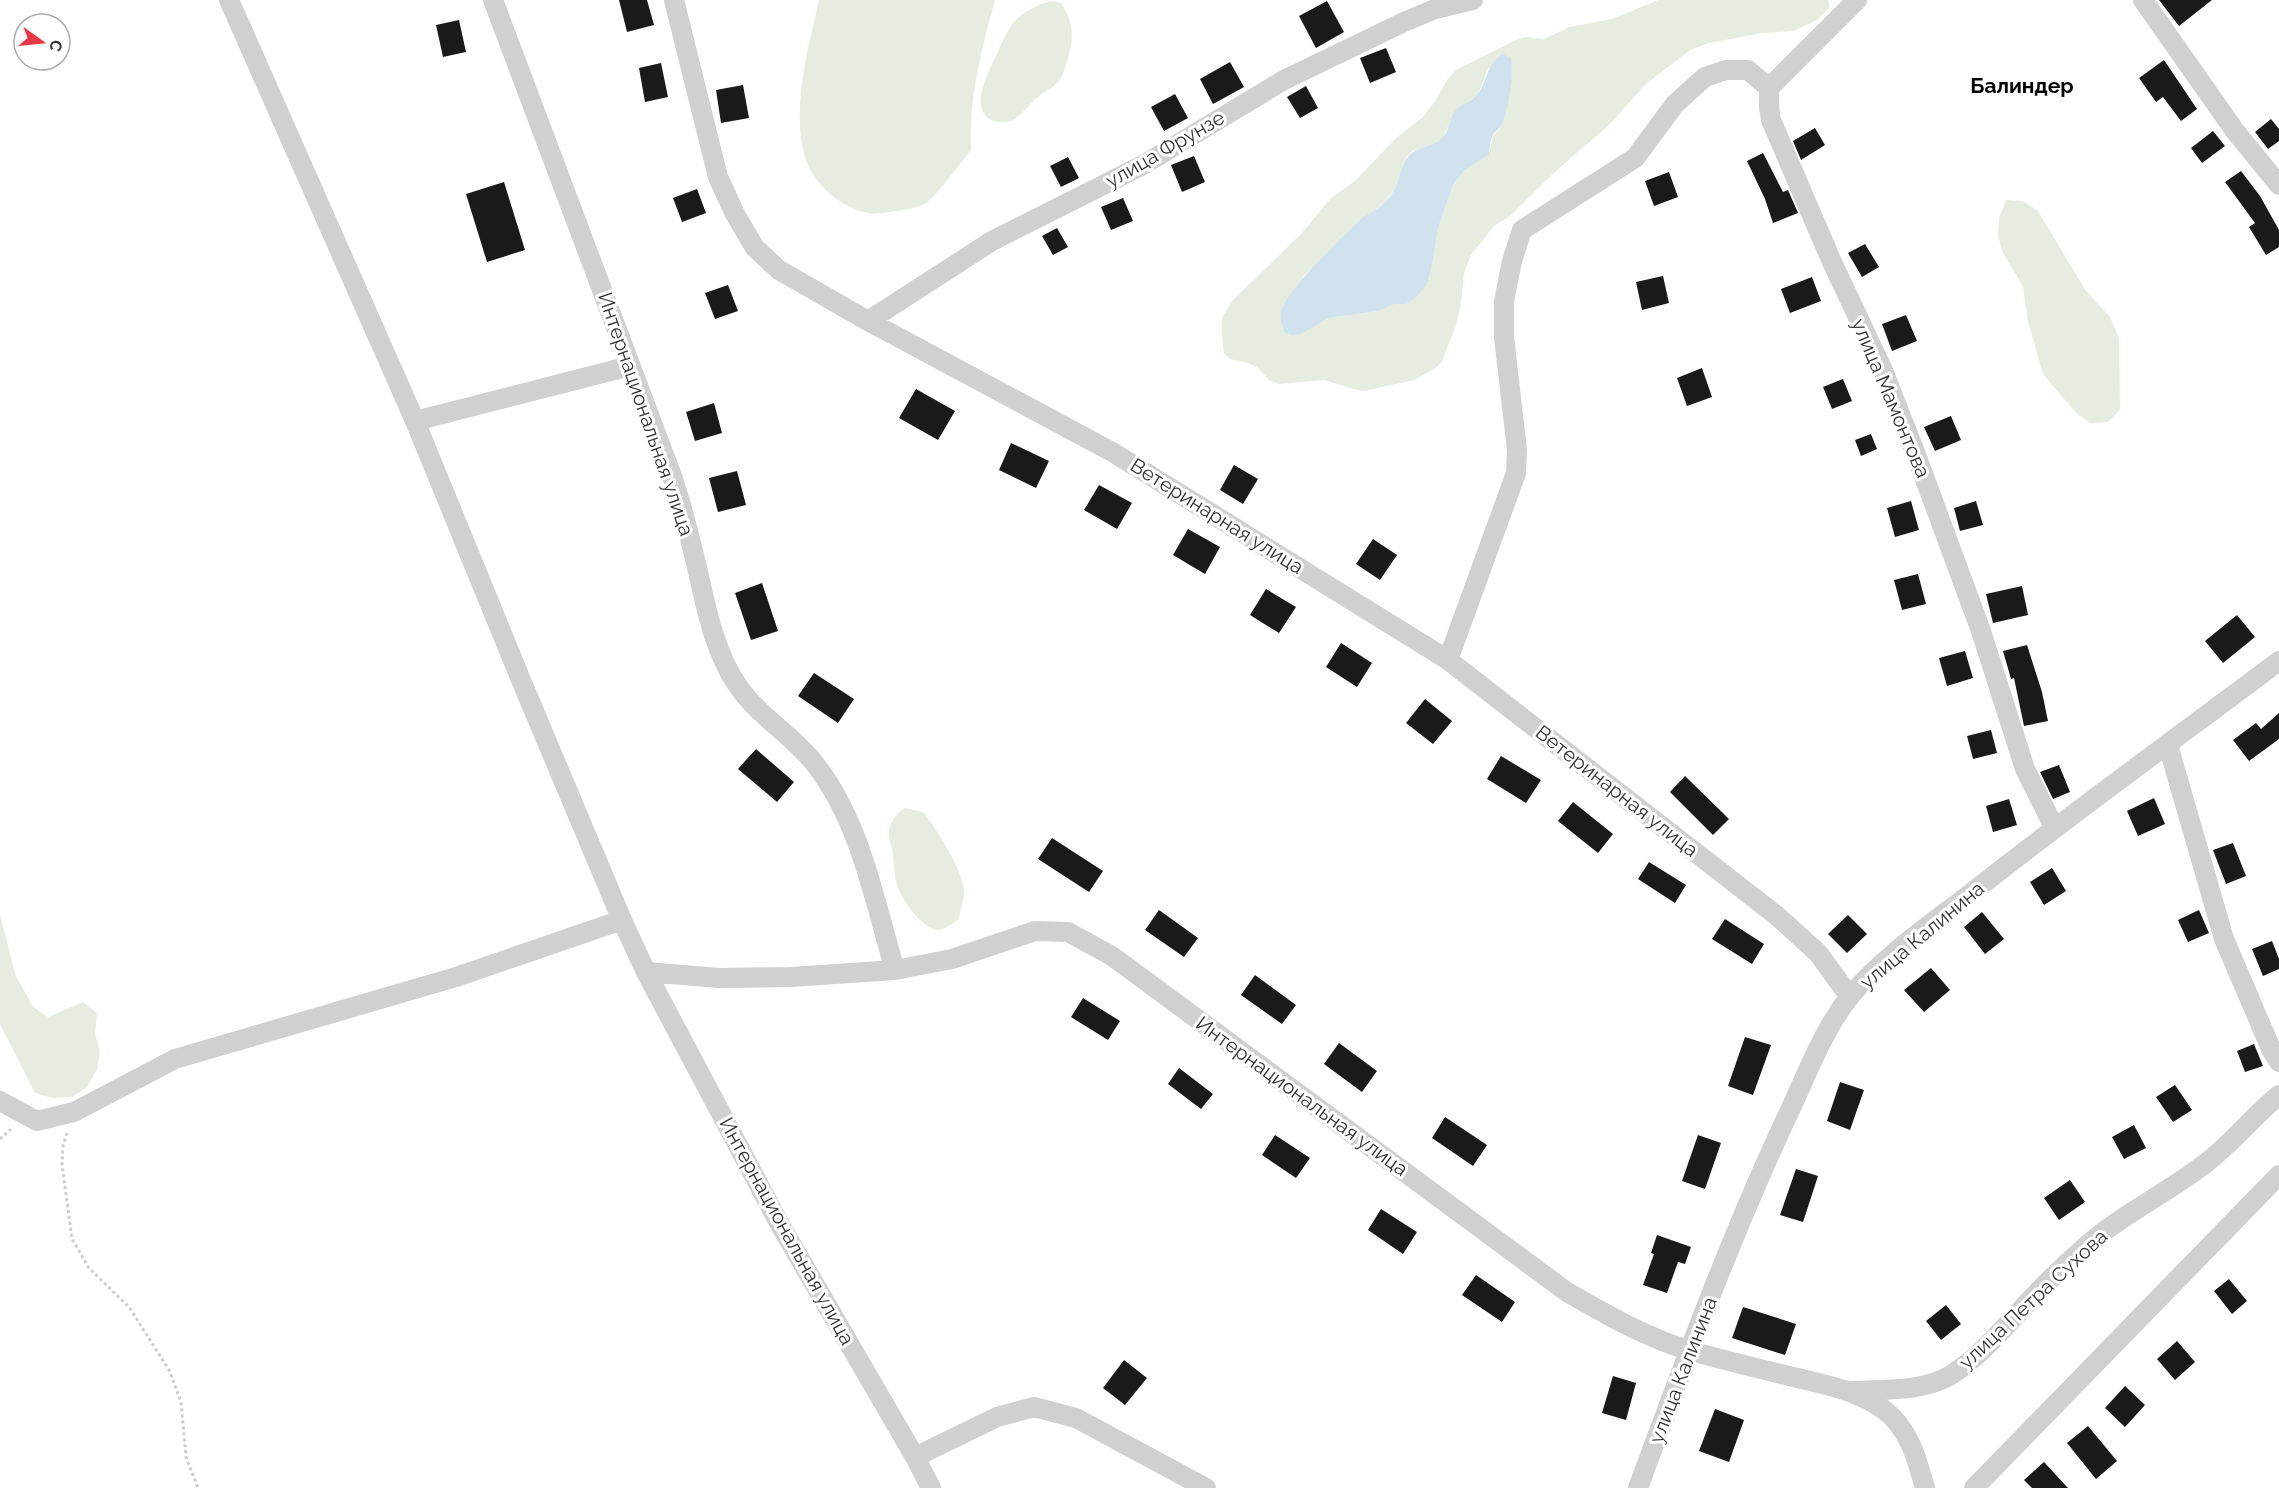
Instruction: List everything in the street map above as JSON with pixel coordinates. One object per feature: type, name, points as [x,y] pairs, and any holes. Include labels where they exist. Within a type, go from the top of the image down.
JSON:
[{"type":"street","name":"Интернациональная улица","points":[[229,0],[415,421],[645,972],[779,1222],[931,1488]]},
{"type":"street","name":"Интернациональная улица","points":[[493,0],[672,476],[686,520],[708,616],[722,656],[736,684],[766,719],[814,763],[831,786],[859,843],[895,970]]},
{"type":"street","name":"Ветеринарная улица","points":[[674,0],[718,177],[755,249],[779,270],[868,321],[1114,453],[1448,660],[1776,915],[1818,953],[1850,997]]},
{"type":"street","name":"улица Фрунзе","points":[[868,321],[992,242],[1143,165],[1284,80],[1404,22],[1435,9],[1473,0]]},
{"type":"street","points":[[1448,660],[1516,473],[1517,450],[1504,338],[1504,301],[1512,261],[1522,230],[1635,158],[1674,104],[1705,77],[1726,70],[1748,70],[1769,88],[1857,0]]},
{"type":"street","points":[[2143,0],[2235,131],[2279,185]]},
{"type":"street","name":"улица Мамонтова","points":[[1769,88],[1771,120],[1832,262],[1882,368],[1981,631],[2025,769],[2054,827]]},
{"type":"street","points":[[415,421],[630,366]]},
{"type":"street","name":"улица Калинина","points":[[1638,1488],[1689,1350],[1772,1149],[1826,1034],[1850,997],[1873,973],[1908,943],[2054,827],[2279,661]]},
{"type":"street","points":[[2168,745],[2224,939],[2272,1051],[2279,1062]]},
{"type":"street","points":[[0,1101],[37,1121],[74,1112],[176,1059],[456,977],[622,920]]},
{"type":"street","name":"Интернациональная улица","points":[[645,972],[719,978],[791,977],[895,970],[952,959],[1035,931],[1068,932],[1113,956],[1567,1292],[1612,1318],[1648,1335],[1689,1350]]},
{"type":"street","name":"улица Петра Сухова","points":[[1853,1392],[1911,1388],[1951,1375],[1985,1348],[2031,1298],[2087,1245],[2115,1223],[2202,1166],[2226,1147],[2279,1095]]},
{"type":"street","points":[[1974,1488],[2279,1175]]},
{"type":"street","name":"улица Петра Сухова","points":[[1689,1350],[1853,1392],[1885,1410],[1902,1429],[1912,1445],[1925,1488]]},
{"type":"street","points":[[915,1457],[998,1417],[1034,1407],[1076,1418],[1206,1488]]},
{"type":"path","points":[[74,1112],[63,1146],[62,1164],[72,1239],[89,1268],[129,1307],[169,1370],[181,1402],[186,1457],[198,1488]]},
{"type":"shaded area","points":[[819,0],[995,0],[974,92],[971,150],[926,203],[878,214],[868,213],[837,200],[813,174],[804,154],[800,115],[806,57]]},
{"type":"shaded area","points":[[1658,0],[1828,0],[1830,7],[1817,20],[1793,31],[1763,33],[1709,43],[1690,50],[1646,84],[1608,126],[1558,169],[1510,216],[1494,226],[1471,255],[1464,273],[1456,326],[1441,363],[1434,369],[1414,380],[1364,391],[1325,380],[1280,384],[1270,381],[1257,367],[1230,359],[1224,353],[1222,318],[1233,300],[1301,234],[1331,198],[1355,181],[1396,138],[1423,117],[1456,70],[1516,40],[1526,37],[1544,39],[1570,27],[1612,19]],"holes":[[[1489,67],[1512,67],[1510,95],[1500,128],[1493,136],[1489,154],[1465,170],[1453,185],[1438,228],[1427,285],[1406,304],[1395,304],[1378,311],[1328,318],[1283,306],[1304,276],[1363,217],[1385,202],[1395,188],[1407,157],[1413,151],[1431,147],[1444,136],[1454,112],[1478,94]]]},
{"type":"shaded area","points":[[1051,1],[1061,3],[1069,18],[1072,33],[1069,56],[1060,79],[1015,119],[1004,122],[993,121],[986,116],[982,108],[982,90],[1001,45],[1016,20],[1029,10]]},
{"type":"shaded area","points":[[2006,200],[2023,201],[2038,211],[2086,291],[2110,317],[2119,338],[2120,410],[2108,422],[2090,423],[2076,413],[2043,374],[2028,322],[2023,286],[2003,253],[1998,236],[1999,218]]},
{"type":"shaded area","points":[[905,808],[923,812],[935,828],[959,872],[964,894],[959,919],[943,929],[936,929],[921,921],[902,897],[896,882],[889,831],[893,820]]},
{"type":"shaded area","points":[[0,914],[15,974],[33,1007],[48,1017],[83,1002],[97,1013],[95,1034],[100,1051],[97,1070],[87,1087],[72,1097],[52,1098],[35,1093],[0,1024]]},
{"type":"water","points":[[1502,54],[1511,58],[1512,66],[1505,117],[1492,137],[1489,154],[1465,170],[1453,185],[1438,228],[1427,285],[1406,304],[1395,304],[1378,311],[1328,318],[1301,334],[1292,335],[1284,332],[1281,313],[1292,292],[1316,264],[1363,217],[1387,200],[1411,153],[1434,144],[1443,137],[1454,112],[1477,95],[1491,67]]},
{"type":"building","points":[[619,0],[647,0],[654,25],[627,32]]},
{"type":"building","points":[[2159,0],[2212,0],[2179,26]]},
{"type":"building","points":[[1327,1],[1344,32],[1316,48],[1299,16]]},
{"type":"building","points":[[459,20],[466,52],[443,57],[436,25]]},
{"type":"building","points":[[1386,48],[1396,72],[1370,83],[1360,58]]},
{"type":"building","points":[[2164,60],[2197,109],[2181,121],[2163,97],[2156,102],[2139,78]]},
{"type":"building","points":[[1230,62],[1244,87],[1213,104],[1200,79]]},
{"type":"building","points":[[661,63],[668,97],[645,102],[639,68]]},
{"type":"building","points":[[743,85],[749,118],[721,123],[716,90]]},
{"type":"building","points":[[1306,86],[1318,108],[1300,118],[1287,97]]},
{"type":"building","points":[[1175,94],[1188,118],[1164,131],[1151,107]]},
{"type":"building","points":[[2271,119],[2279,129],[2279,141],[2268,149],[2255,132]]},
{"type":"building","points":[[1815,128],[1825,145],[1801,160],[1793,141]]},
{"type":"building","points":[[2213,131],[2225,146],[2202,163],[2191,148]]},
{"type":"building","points":[[1763,153],[1783,192],[1788,190],[1798,213],[1773,223],[1765,199],[1747,161]]},
{"type":"building","points":[[1194,156],[1205,182],[1182,192],[1171,165]]},
{"type":"building","points":[[1068,157],[1079,178],[1061,187],[1050,166]]},
{"type":"building","points":[[2241,171],[2260,196],[2279,230],[2279,247],[2266,255],[2249,227],[2255,223],[2225,182]]},
{"type":"building","points":[[1669,172],[1678,197],[1654,206],[1645,181]]},
{"type":"building","points":[[504,182],[525,250],[487,262],[466,194]]},
{"type":"building","points":[[697,189],[706,213],[682,222],[673,198]]},
{"type":"building","points":[[1123,198],[1133,221],[1111,230],[1101,207]]},
{"type":"building","points":[[1057,228],[1068,247],[1053,255],[1042,236]]},
{"type":"building","points":[[1865,244],[1879,267],[1862,277],[1848,253]]},
{"type":"building","points":[[1663,276],[1669,303],[1642,310],[1636,282]]},
{"type":"building","points":[[1812,277],[1821,301],[1790,313],[1781,289]]},
{"type":"building","points":[[728,285],[738,311],[715,319],[705,293]]},
{"type":"building","points":[[1906,315],[1917,341],[1892,351],[1882,324]]},
{"type":"building","points":[[1702,368],[1712,397],[1687,406],[1677,378]]},
{"type":"building","points":[[1843,379],[1852,401],[1832,409],[1823,387]]},
{"type":"building","points":[[916,389],[955,411],[938,440],[899,418]]},
{"type":"building","points":[[714,403],[722,433],[695,441],[686,412]]},
{"type":"building","points":[[1951,416],[1961,440],[1935,451],[1924,427]]},
{"type":"building","points":[[1871,434],[1877,449],[1861,456],[1855,440]]},
{"type":"building","points":[[1011,443],[1049,461],[1036,488],[999,470]]},
{"type":"building","points":[[1234,465],[1258,479],[1243,504],[1220,490]]},
{"type":"building","points":[[737,471],[746,505],[718,512],[709,478]]},
{"type":"building","points":[[1099,485],[1132,503],[1117,529],[1084,510]]},
{"type":"building","points":[[1911,501],[1919,530],[1895,537],[1887,508]]},
{"type":"building","points":[[1976,501],[1983,525],[1960,531],[1954,508]]},
{"type":"building","points":[[1188,529],[1220,547],[1205,574],[1173,555]]},
{"type":"building","points":[[1373,539],[1397,555],[1380,580],[1356,564]]},
{"type":"building","points":[[1918,574],[1926,604],[1902,610],[1894,580]]},
{"type":"building","points":[[762,583],[778,631],[751,640],[735,593]]},
{"type":"building","points":[[2022,586],[2028,615],[1993,623],[1986,594]]},
{"type":"building","points":[[1266,589],[1296,607],[1279,633],[1250,615]]},
{"type":"building","points":[[2237,615],[2255,637],[2223,663],[2205,641]]},
{"type":"building","points":[[1341,643],[1372,663],[1357,687],[1326,667]]},
{"type":"building","points":[[2027,645],[2042,692],[2048,721],[2024,726],[2014,678],[2011,679],[2003,651]]},
{"type":"building","points":[[1965,651],[1973,678],[1947,686],[1939,658]]},
{"type":"building","points":[[814,673],[854,699],[838,723],[798,696]]},
{"type":"building","points":[[1425,699],[1452,721],[1433,744],[1406,723]]},
{"type":"building","points":[[2279,713],[2279,739],[2249,761],[2233,740],[2256,723],[2261,729]]},
{"type":"building","points":[[1991,730],[1997,753],[1973,759],[1967,736]]},
{"type":"building","points":[[756,749],[794,782],[777,802],[738,769]]},
{"type":"building","points":[[1501,756],[1541,780],[1526,803],[1487,779]]},
{"type":"building","points":[[2059,765],[2070,792],[2053,799],[2040,772]]},
{"type":"building","points":[[1685,776],[1729,819],[1713,835],[1670,792]]},
{"type":"building","points":[[2154,798],[2165,824],[2138,836],[2127,811]]},
{"type":"building","points":[[2009,799],[2017,825],[1993,832],[1986,806]]},
{"type":"building","points":[[1573,802],[1613,834],[1598,853],[1558,821]]},
{"type":"building","points":[[1052,838],[1103,871],[1089,892],[1038,859]]},
{"type":"building","points":[[2233,843],[2246,876],[2226,884],[2213,850]]},
{"type":"building","points":[[1649,862],[1686,885],[1675,903],[1638,879]]},
{"type":"building","points":[[2052,868],[2066,891],[2044,905],[2030,882]]},
{"type":"building","points":[[1159,910],[1198,938],[1184,957],[1145,930]]},
{"type":"building","points":[[2199,910],[2209,933],[2188,942],[2178,920]]},
{"type":"building","points":[[1982,912],[2004,939],[1985,954],[1964,927]]},
{"type":"building","points":[[1848,915],[1867,934],[1847,953],[1828,934]]},
{"type":"building","points":[[1725,919],[1764,944],[1752,964],[1712,939]]},
{"type":"building","points":[[2272,941],[2279,959],[2279,969],[2263,976],[2252,949]]},
{"type":"building","points":[[1931,968],[1950,990],[1924,1012],[1904,990]]},
{"type":"building","points":[[1255,975],[1296,1005],[1282,1024],[1241,995]]},
{"type":"building","points":[[1083,998],[1120,1021],[1108,1040],[1071,1017]]},
{"type":"building","points":[[1745,1037],[1771,1045],[1753,1095],[1728,1086]]},
{"type":"building","points":[[1339,1043],[1377,1071],[1362,1092],[1324,1064]]},
{"type":"building","points":[[2254,1044],[2263,1066],[2245,1072],[2237,1051]]},
{"type":"building","points":[[1179,1068],[1213,1094],[1201,1109],[1168,1084]]},
{"type":"building","points":[[1840,1082],[1864,1090],[1850,1130],[1827,1121]]},
{"type":"building","points":[[2175,1085],[2192,1110],[2173,1122],[2156,1097]]},
{"type":"building","points":[[1445,1117],[1487,1145],[1473,1166],[1432,1138]]},
{"type":"building","points":[[2134,1125],[2146,1148],[2124,1159],[2112,1137]]},
{"type":"building","points":[[1275,1135],[1310,1158],[1296,1178],[1262,1155]]},
{"type":"building","points":[[1698,1135],[1721,1143],[1705,1189],[1682,1181]]},
{"type":"building","points":[[1796,1169],[1818,1176],[1803,1222],[1780,1215]]},
{"type":"building","points":[[2070,1180],[2085,1202],[2059,1220],[2044,1198]]},
{"type":"building","points":[[1381,1209],[1417,1232],[1403,1254],[1368,1230]]},
{"type":"building","points":[[1657,1235],[1691,1247],[1685,1264],[1678,1262],[1667,1293],[1643,1285],[1654,1254],[1651,1253]]},
{"type":"building","points":[[1476,1275],[1515,1302],[1502,1322],[1462,1295]]},
{"type":"building","points":[[2229,1279],[2247,1301],[2232,1314],[2214,1291]]},
{"type":"building","points":[[1946,1305],[1961,1324],[1941,1340],[1926,1321]]},
{"type":"building","points":[[1743,1307],[1796,1324],[1785,1355],[1732,1338]]},
{"type":"building","points":[[2177,1341],[2195,1362],[2175,1380],[2157,1359]]},
{"type":"building","points":[[1124,1360],[1147,1378],[1125,1405],[1103,1388]]},
{"type":"building","points":[[1613,1376],[1636,1383],[1626,1420],[1602,1413]]},
{"type":"building","points":[[2125,1386],[2145,1405],[2125,1427],[2105,1408]]},
{"type":"building","points":[[1715,1409],[1744,1420],[1729,1462],[1699,1451]]},
{"type":"building","points":[[2088,1426],[2117,1461],[2096,1479],[2067,1443]]},
{"type":"building","points":[[2044,1462],[2068,1488],[2032,1488],[2024,1480]]},
{"type":"district","name":"Балиндер","points":[[2022,85]]}]
